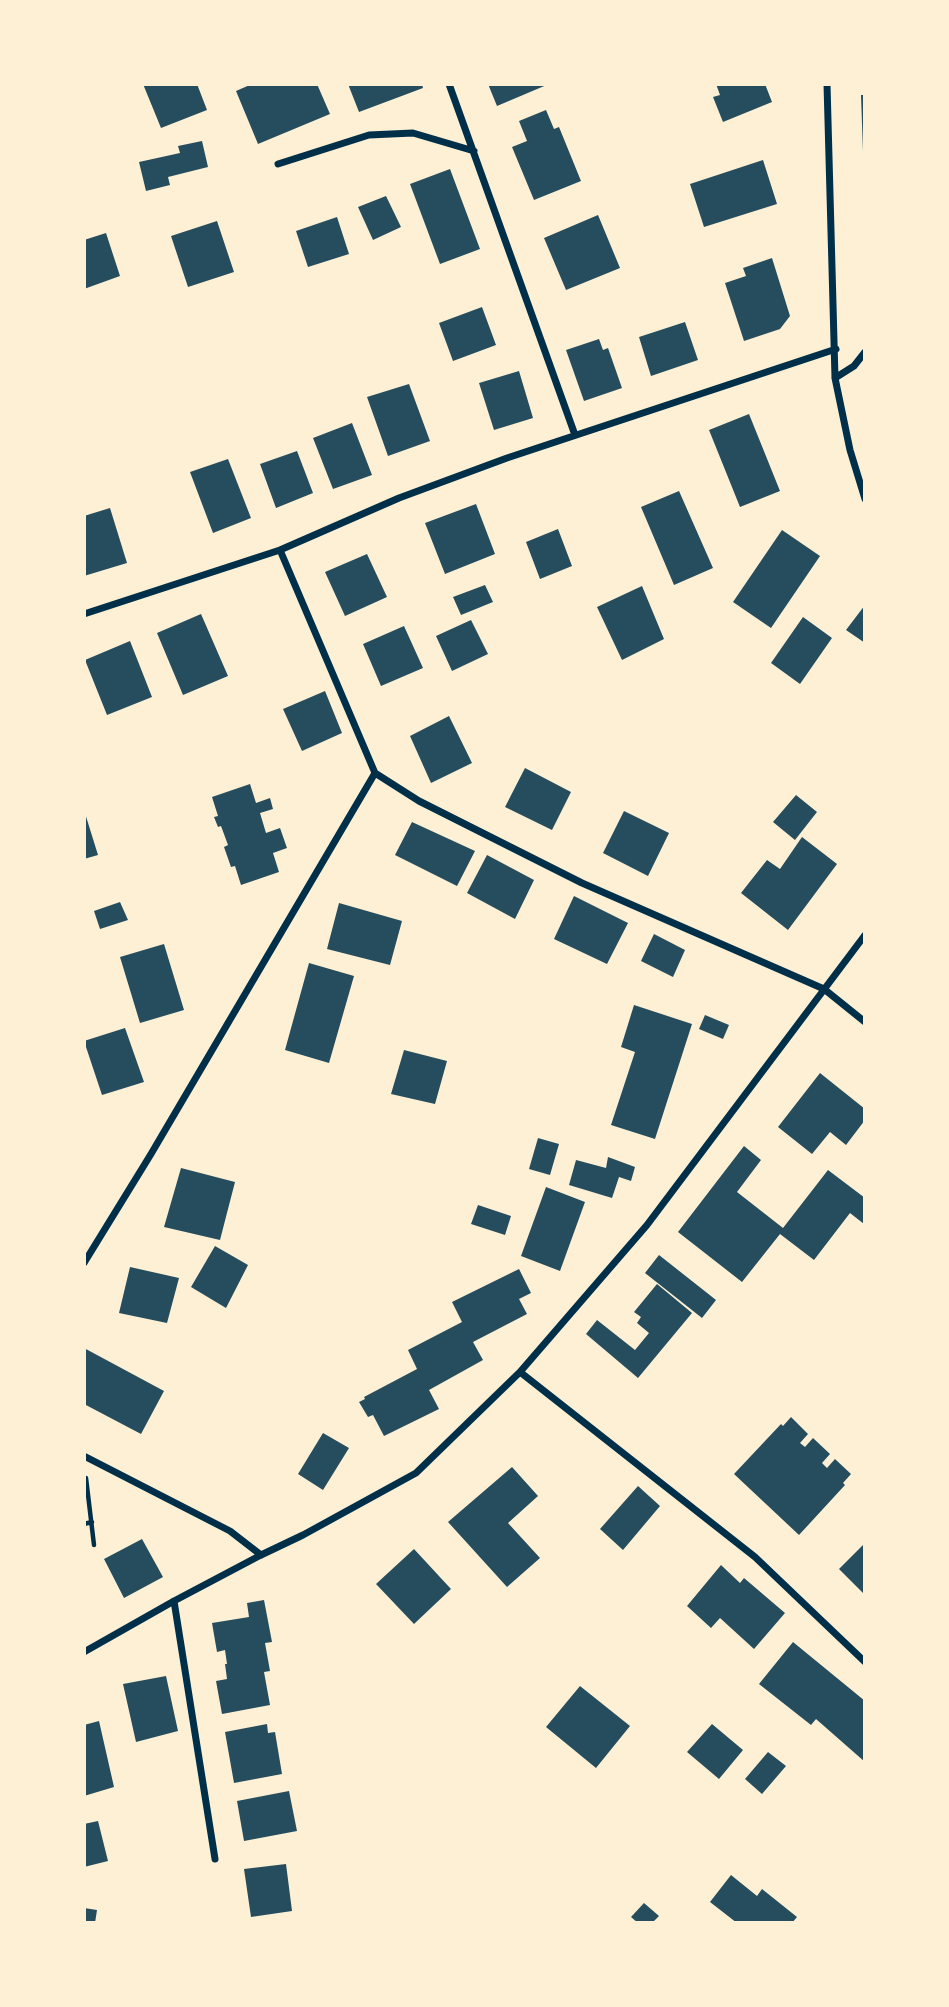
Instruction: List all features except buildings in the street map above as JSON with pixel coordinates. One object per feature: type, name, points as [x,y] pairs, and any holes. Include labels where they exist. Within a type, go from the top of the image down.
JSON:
[{"type":"street","points":[[449,84],[575,436]]},
{"type":"street","points":[[827,84],[835,378],[850,450],[865,499]]},
{"type":"street","points":[[278,164],[369,135],[413,133],[474,151]]},
{"type":"street","points":[[84,614],[280,550],[399,498],[507,458],[836,349]]},
{"type":"street","points":[[835,378],[854,366],[865,352]]},
{"type":"street","points":[[280,550],[375,773],[419,801],[582,883],[824,989],[865,1022]]},
{"type":"street","points":[[84,1263],[375,773]]},
{"type":"street","points":[[84,1652],[174,1601],[416,1473],[520,1371],[648,1225],[865,935]]},
{"type":"street","points":[[520,1371],[755,1557],[865,1662]]},
{"type":"street","points":[[84,1455],[230,1531],[261,1555]]},
{"type":"street","points":[[174,1601],[215,1859]]},
{"type":"path","points":[[86,1475],[94,1545]]},
{"type":"path","points":[[84,1524],[92,1522]]}]
